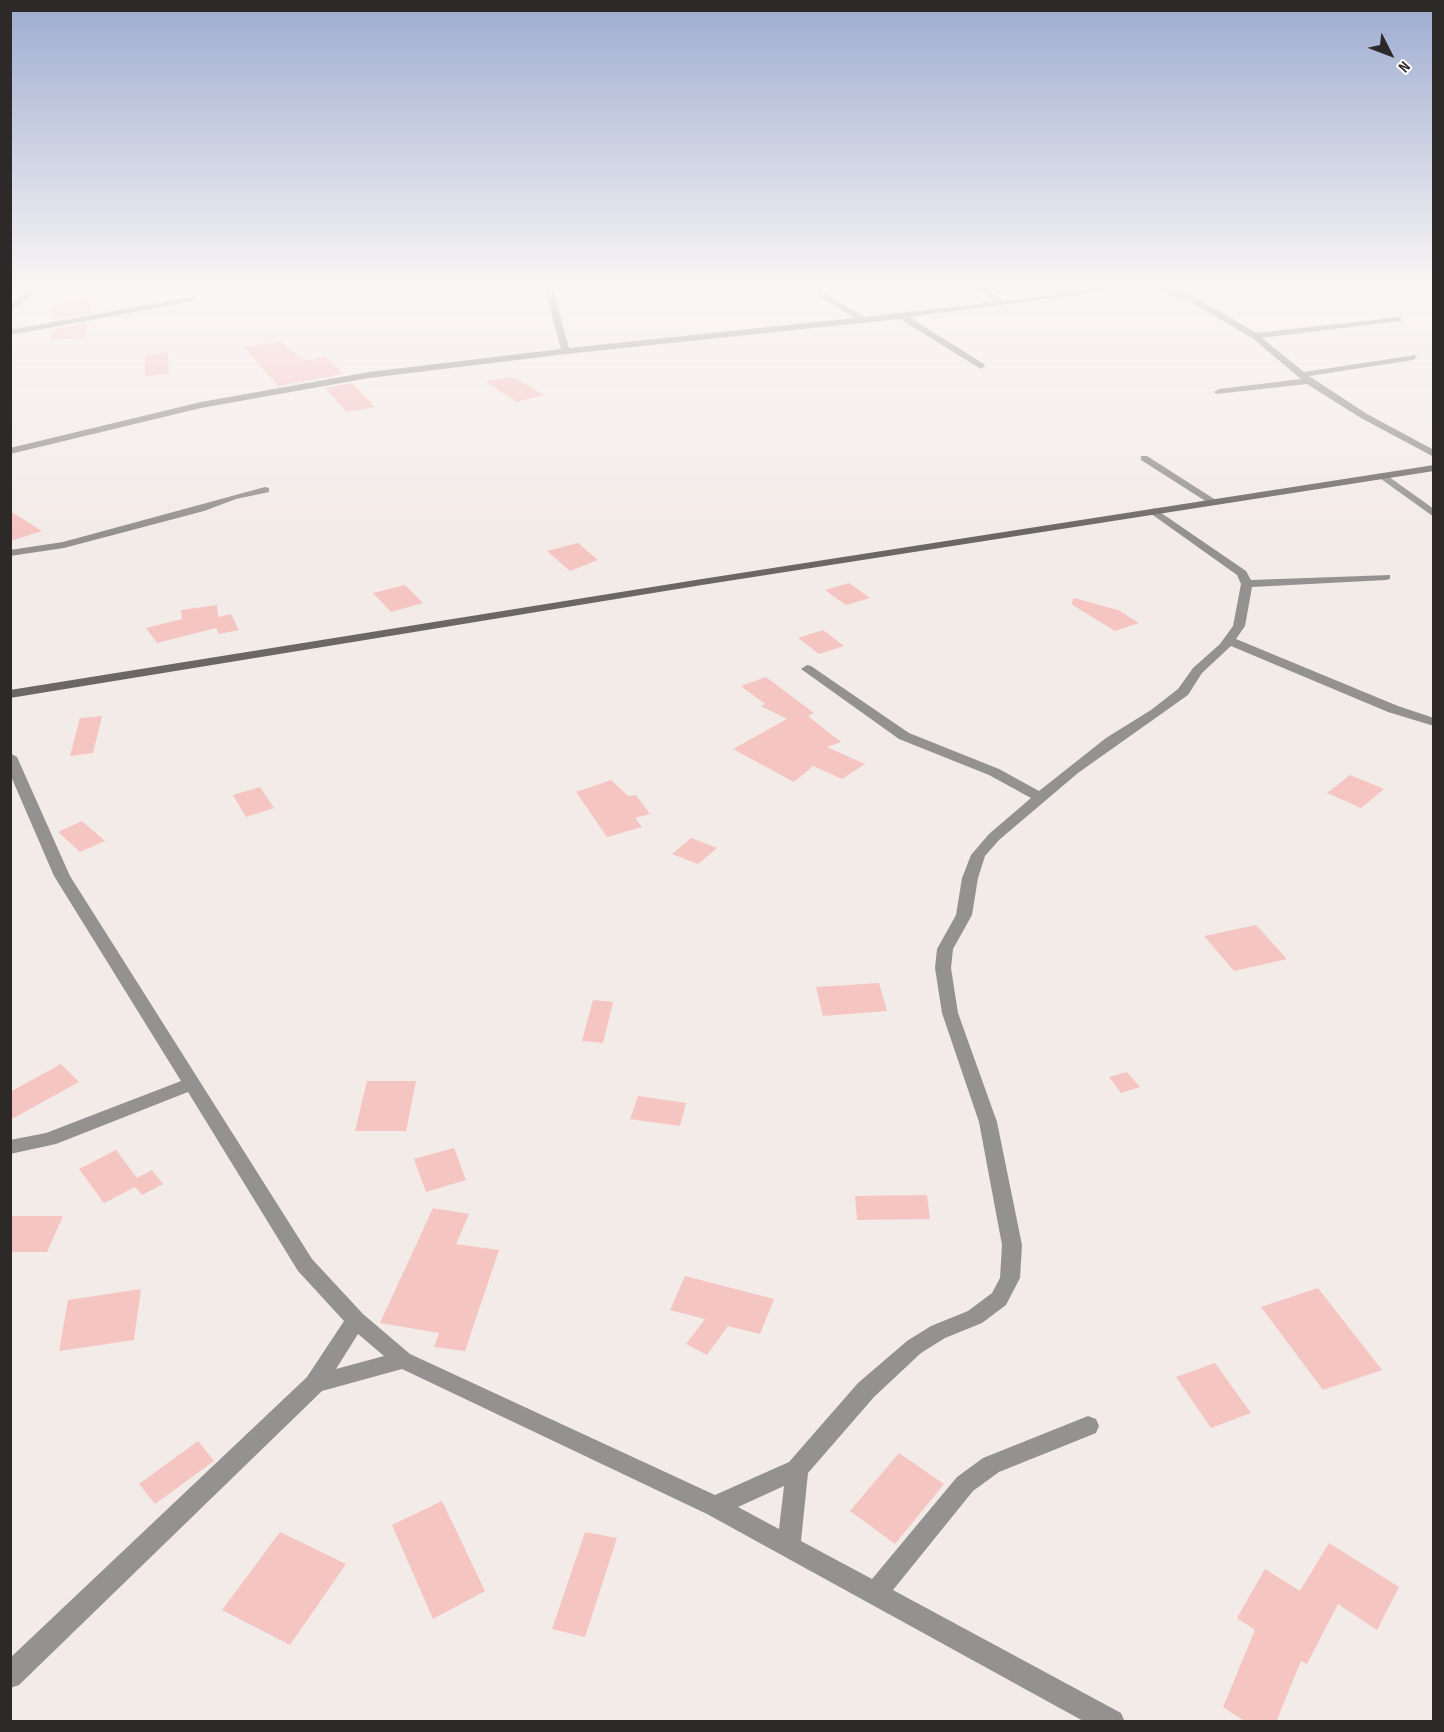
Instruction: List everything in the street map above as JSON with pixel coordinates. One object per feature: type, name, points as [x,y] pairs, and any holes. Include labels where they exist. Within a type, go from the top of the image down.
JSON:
[{"type":"street","points":[[10,451],[143,417],[301,386],[411,370]]},
{"type":"street","points":[[1295,370],[1364,416],[1434,454]]},
{"type":"street","points":[[1219,392],[1347,370]]},
{"type":"street","points":[[1144,458],[1214,502]]},
{"type":"street","points":[[10,694],[1434,468]]},
{"type":"street","points":[[1384,477],[1434,514]]},
{"type":"street","points":[[10,553],[64,545],[182,514],[232,497],[265,490]]},
{"type":"street","points":[[715,1506],[797,1469],[866,1390],[914,1347],[938,1332],[975,1317],[999,1299],[1010,1278],[1012,1245],[988,1122],[950,1013],[943,968],[945,949],[964,915],[970,878],[978,855],[994,837],[1111,741],[1183,692],[1197,671],[1230,641],[1239,626],[1247,584],[1242,573],[1154,511]]},
{"type":"street","points":[[1247,584],[1386,577]]},
{"type":"street","points":[[1230,641],[1293,665],[1366,698],[1434,722]]},
{"type":"street","points":[[807,669],[904,736],[994,772],[1041,798]]},
{"type":"street","points":[[10,757],[62,876],[305,1265],[356,1320],[404,1360],[715,1506],[1112,1722]]},
{"type":"street","points":[[10,1147],[49,1139],[191,1084]]},
{"type":"street","points":[[10,1676],[315,1384],[356,1320]]},
{"type":"street","points":[[315,1384],[404,1360]]},
{"type":"street","points":[[876,1593],[965,1484],[992,1465],[1088,1426]]},
{"type":"street","points":[[789,1545],[797,1469]]},
{"type":"building","points":[[145,370],[169,370],[169,374],[145,376]]},
{"type":"building","points":[[264,370],[339,370],[343,374],[278,386]]},
{"type":"building","points":[[513,377],[544,395],[517,402],[485,381]]},
{"type":"building","points":[[352,383],[375,407],[347,412],[325,388]]},
{"type":"building","points":[[10,511],[42,531],[10,541]]},
{"type":"building","points":[[578,543],[598,560],[570,571],[547,551]]},
{"type":"building","points":[[849,583],[870,598],[846,605],[825,590]]},
{"type":"building","points":[[405,585],[423,603],[391,612],[373,593]]},
{"type":"building","points":[[1074,598],[1118,610],[1139,623],[1115,631],[1071,604]]},
{"type":"building","points":[[217,605],[218,617],[231,614],[239,630],[219,634],[216,628],[157,643],[146,628],[182,619],[181,610]]},
{"type":"building","points":[[823,630],[844,646],[819,654],[798,638]]},
{"type":"building","points":[[766,677],[814,713],[808,716],[841,742],[827,747],[865,764],[842,779],[813,766],[794,782],[733,749],[787,719],[761,706],[765,704],[741,686]]},
{"type":"building","points":[[102,716],[93,753],[70,756],[80,718]]},
{"type":"building","points":[[1350,775],[1384,789],[1361,808],[1327,793]]},
{"type":"building","points":[[611,780],[628,796],[636,795],[650,814],[635,818],[642,827],[607,837],[576,792]]},
{"type":"building","points":[[260,787],[274,808],[246,817],[233,795]]},
{"type":"building","points":[[82,821],[105,841],[80,852],[58,832]]},
{"type":"building","points":[[691,838],[717,848],[698,864],[672,854]]},
{"type":"building","points":[[1256,925],[1287,959],[1234,971],[1204,936]]},
{"type":"building","points":[[879,983],[887,1011],[823,1016],[816,987]]},
{"type":"building","points":[[593,1000],[613,1002],[603,1043],[582,1041]]},
{"type":"building","points":[[61,1064],[79,1082],[10,1120],[10,1092]]},
{"type":"building","points":[[1127,1072],[1140,1087],[1121,1093],[1109,1077]]},
{"type":"building","points":[[367,1081],[416,1081],[406,1131],[355,1131]]},
{"type":"building","points":[[638,1096],[686,1103],[680,1126],[630,1119]]},
{"type":"building","points":[[454,1148],[466,1180],[426,1192],[414,1159]]},
{"type":"building","points":[[116,1150],[137,1178],[152,1170],[163,1184],[142,1195],[135,1187],[104,1203],[79,1169]]},
{"type":"building","points":[[927,1195],[930,1219],[857,1220],[855,1196]]},
{"type":"building","points":[[433,1208],[469,1214],[456,1244],[499,1250],[465,1351],[434,1347],[439,1333],[380,1323]]},
{"type":"building","points":[[10,1216],[63,1216],[47,1252],[10,1252]]},
{"type":"building","points":[[685,1276],[774,1299],[760,1334],[728,1326],[707,1355],[686,1344],[705,1319],[670,1310]]},
{"type":"building","points":[[1318,1288],[1382,1370],[1323,1390],[1261,1307]]},
{"type":"building","points":[[141,1289],[134,1340],[59,1351],[68,1300]]},
{"type":"building","points":[[1215,1363],[1251,1413],[1211,1428],[1176,1377]]},
{"type":"building","points":[[198,1441],[214,1461],[155,1504],[139,1484]]},
{"type":"building","points":[[899,1453],[944,1484],[895,1544],[850,1511]]},
{"type":"building","points":[[442,1501],[485,1591],[433,1619],[392,1525]]},
{"type":"building","points":[[280,1532],[346,1564],[290,1645],[222,1610]]},
{"type":"building","points":[[585,1532],[617,1538],[585,1637],[552,1629]]},
{"type":"building","points":[[1329,1543],[1399,1587],[1377,1630],[1338,1604],[1307,1664],[1301,1661],[1276,1722],[1246,1722],[1223,1707],[1255,1630],[1237,1618],[1265,1569],[1300,1591]]}]
